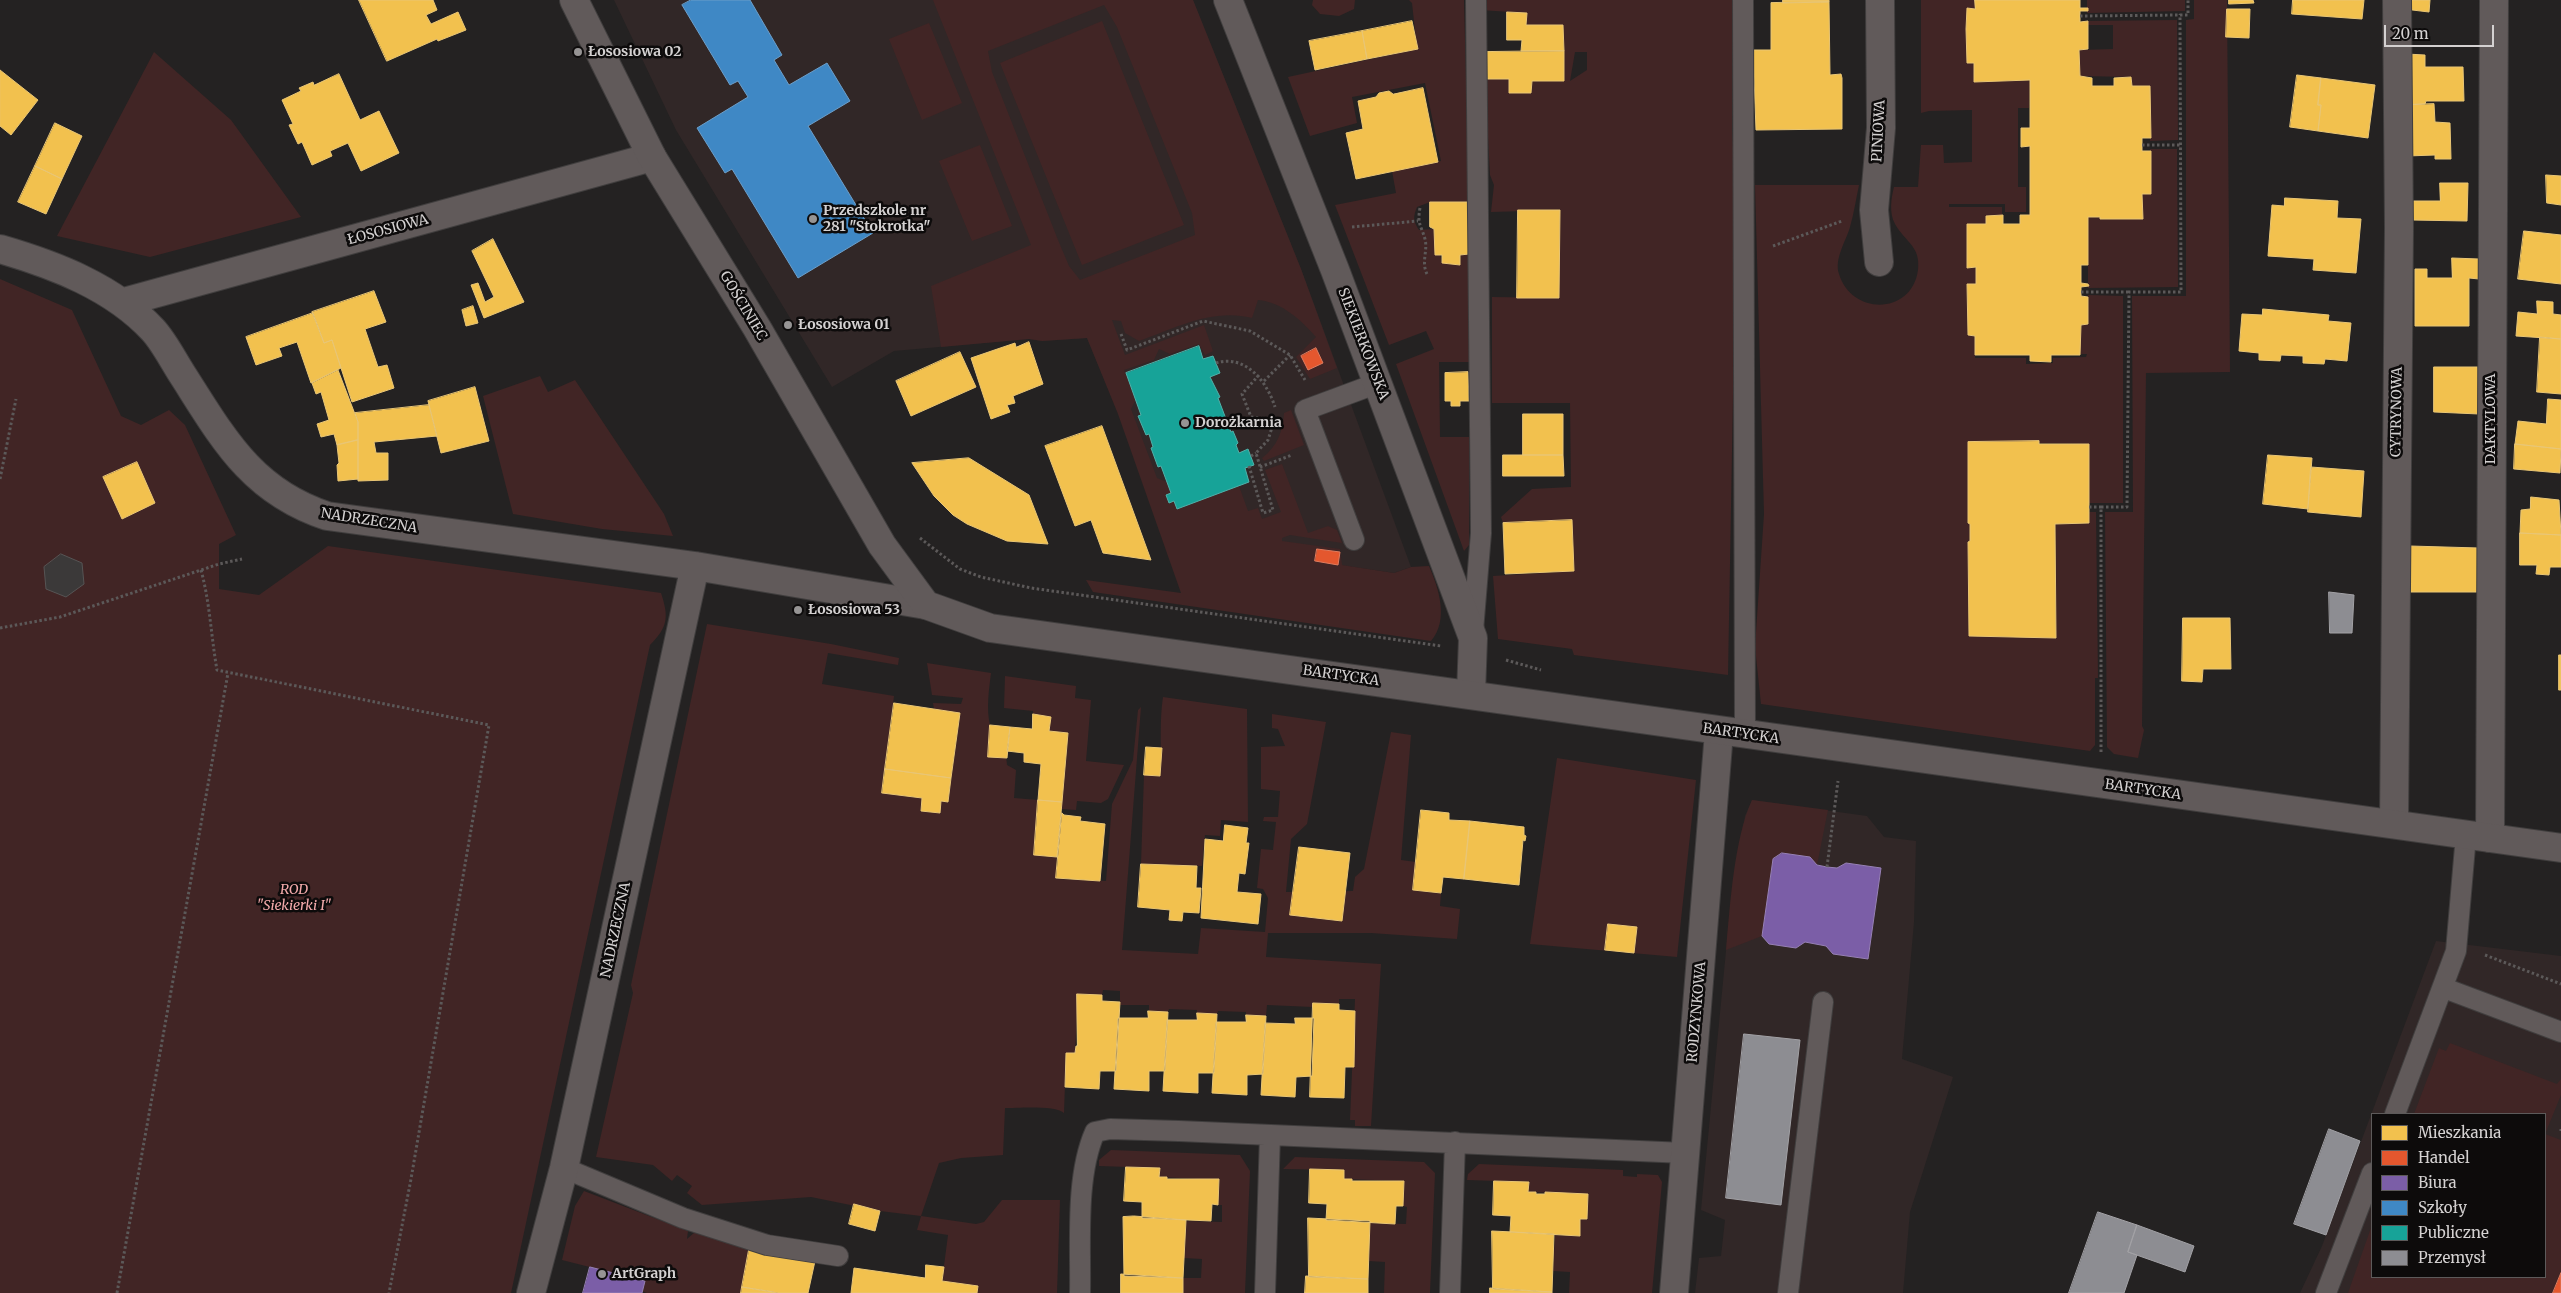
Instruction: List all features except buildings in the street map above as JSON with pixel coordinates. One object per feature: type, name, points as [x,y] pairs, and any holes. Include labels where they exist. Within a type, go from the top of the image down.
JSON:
[{"type":"street","name":"GOŚCINIEC","points":[[574,0],[652,157],[757,328],[874,532],[926,605]]},
{"type":"street","name":"SIEKIERKOWSKA","points":[[1228,0],[1336,270],[1473,644],[1471,694]]},
{"type":"street","name":"PINIOWA","points":[[1879,262],[1874,210],[1881,128],[1880,0]]},
{"type":"street","name":"CYTRYNOWA","points":[[2394,824],[2399,228],[2397,0]]},
{"type":"street","name":"DAKTYLOWA","points":[[2478,836],[2494,0]]},
{"type":"street","name":"ŁOSOSIOWA","points":[[124,302],[652,157]]},
{"type":"street","name":"NADRZECZNA","points":[[0,249],[40,261],[124,302],[154,331],[239,459],[269,486],[300,507],[328,516],[695,566],[926,605]]},
{"type":"street","name":"NADRZECZNA","points":[[531,1293],[564,1168],[695,566]]},
{"type":"street","name":"BARTYCKA","points":[[926,605],[990,628],[2561,848]]},
{"type":"street","name":"RODZYNKOWA","points":[[1674,1293],[1685,1153],[1732,733]]},
{"type":"lane","points":[[1473,644],[1481,533],[1476,0]]},
{"type":"lane","points":[[1732,733],[1743,256],[1743,0]]},
{"type":"lane","points":[[1354,540],[1305,410],[1378,382]]},
{"type":"lane","points":[[2395,1113],[2444,988],[2456,951],[2478,836]]},
{"type":"lane","points":[[2444,988],[2561,1032]]},
{"type":"lane","points":[[1788,1293],[1823,1002]]},
{"type":"lane","points":[[1080,1293],[1083,1172],[1088,1147],[1094,1132],[1110,1129],[1685,1153]]},
{"type":"lane","points":[[1265,1293],[1270,1135]]},
{"type":"lane","points":[[1450,1293],[1455,1142]]},
{"type":"lane","points":[[564,1168],[692,1222],[767,1245],[838,1256]]},
{"type":"lane","points":[[2326,1293],[2371,1176]]},
{"type":"path","points":[[2080,16],[2188,15],[2188,0]]},
{"type":"path","points":[[2081,292],[2181,292],[2182,146],[2180,15]]},
{"type":"path","points":[[2142,145],[2182,146]]},
{"type":"path","points":[[1420,208],[1418,221],[1425,240],[1424,267],[1427,274]]},
{"type":"path","points":[[1743,256],[1874,210]]},
{"type":"path","points":[[1344,228],[1418,221]]},
{"type":"path","points":[[2089,506],[2127,507],[2129,292]]},
{"type":"path","points":[[1122,334],[1127,350],[1203,321],[1250,331],[1290,355],[1264,381]]},
{"type":"path","points":[[1216,363],[1233,362],[1259,375],[1264,381],[1274,403],[1275,420],[1268,440],[1256,454],[1251,456]]},
{"type":"path","points":[[1259,375],[1242,394],[1251,417],[1275,420]]},
{"type":"path","points":[[0,479],[16,398]]},
{"type":"path","points":[[1249,466],[1263,513],[1273,510],[1256,454]]},
{"type":"path","points":[[2101,507],[2101,758]]},
{"type":"path","points":[[918,536],[960,569],[981,577],[1032,588],[1473,644],[1545,671]]},
{"type":"path","points":[[0,628],[60,617],[201,570],[242,559]]},
{"type":"path","points":[[201,570],[208,597],[211,635],[217,670],[489,725],[411,1179],[389,1293]]},
{"type":"path","points":[[117,1293],[228,673]]},
{"type":"path","points":[[1827,867],[1834,812]]},
{"type":"path","points":[[2482,954],[2561,984]]},
{"type":"shaded area","points":[[614,0],[1193,0],[1301,269],[1411,567],[1394,573],[1171,540],[1087,338],[1043,341],[1029,339],[894,351],[832,387],[676,130]]},
{"type":"shaded area","points":[[1752,800],[1867,816],[1884,837],[1916,841],[1914,922],[1902,1059],[1953,1077],[1910,1212],[1903,1293],[1695,1293],[1699,1258],[1721,1256],[1725,1220],[1701,1210],[1731,899],[1745,816]]},
{"type":"shaded area","points":[[2436,941],[2561,956],[2561,1293],[2300,1293],[2322,1246],[2371,1115],[2371,1278],[2546,1278],[2546,1113],[2372,1113]]},
{"type":"green space","points":[[933,0],[1193,0],[1301,269],[1337,368],[1310,379],[1296,357],[1316,337],[1290,313],[1267,301],[1258,300],[1252,318],[1237,316],[1208,317],[1180,325],[1139,341],[1125,333],[1121,321],[1112,320],[1125,355],[1204,325],[1213,351],[1205,355],[1199,344],[1170,354],[1159,349],[1154,360],[1124,370],[1136,399],[1131,409],[1157,478],[1167,482],[1177,509],[1239,486],[1248,511],[1258,508],[1262,519],[1281,512],[1265,470],[1282,464],[1308,533],[1328,526],[1337,530],[1342,543],[1290,535],[1282,538],[1282,541],[1340,549],[1342,565],[1394,573],[1411,567],[1429,566],[1439,594],[1441,614],[1440,624],[1431,641],[1093,592],[1086,580],[1181,593],[1118,414],[1087,338],[1042,341],[1029,339],[941,347],[931,286],[1031,245]],"holes":[[[1104,5],[1117,27],[1192,213],[1195,235],[1080,280],[1069,266],[1058,240],[992,72],[988,51]],[[1317,549],[1340,552],[1315,561]]]},
{"type":"green space","points":[[1313,0],[1355,0],[1354,9],[1339,16],[1320,14],[1312,5]]},
{"type":"green space","points":[[1409,0],[1464,0],[1469,202],[1430,202],[1417,207],[1414,219],[1419,230],[1434,229],[1442,263],[1460,265],[1460,255],[1469,254],[1469,362],[1439,362],[1440,437],[1469,437],[1469,545],[1464,551],[1396,364],[1434,349],[1426,331],[1389,345],[1335,205],[1396,193],[1392,171],[1441,161],[1425,83],[1352,97],[1357,123],[1310,136],[1288,77],[1417,49],[1412,3]]},
{"type":"green space","points":[[1479,0],[1733,0],[1732,130],[1739,245],[1733,395],[1728,675],[1574,655],[1572,649],[1498,639],[1493,576],[1574,571],[1572,520],[1503,523],[1501,517],[1532,489],[1571,487],[1570,403],[1492,403],[1492,297],[1559,298],[1560,210],[1491,212],[1494,185],[1490,175],[1485,79],[1509,79],[1510,93],[1531,93],[1532,81],[1564,81],[1563,26],[1526,25],[1526,13],[1480,10]],"holes":[[[1575,52],[1587,52],[1587,70],[1570,81]]]},
{"type":"green space","points":[[1921,0],[1975,0],[1975,9],[1967,9],[1967,62],[1974,63],[1974,82],[2030,80],[2029,108],[2018,108],[2018,187],[2026,187],[2026,212],[2005,212],[2005,204],[1949,204],[1949,207],[2002,207],[2002,216],[1987,216],[1986,224],[1967,224],[1968,268],[1976,267],[1976,284],[1967,285],[1968,335],[1975,336],[1975,358],[2026,358],[2026,364],[2053,363],[2053,358],[2086,357],[2087,354],[2080,354],[2081,325],[2088,324],[2088,295],[2123,296],[2123,503],[2089,503],[2089,444],[1968,442],[1968,523],[1970,524],[1970,541],[1968,542],[1969,636],[2056,637],[2055,524],[2089,523],[2089,512],[2096,512],[2098,678],[2095,678],[2095,745],[2090,751],[1761,704],[1755,647],[1764,514],[1755,185],[1859,185],[1850,227],[1839,256],[1839,274],[1846,288],[1856,297],[1868,303],[1881,305],[1894,302],[1905,296],[1913,285],[1918,270],[1918,262],[1915,250],[1893,220],[1891,206],[1894,187],[1918,187],[1921,145],[1943,145],[1944,163],[1972,162],[1972,110],[1929,111],[1921,113]]},
{"type":"green space","points":[[2087,0],[2185,0],[2185,11],[2087,13]]},
{"type":"green space","points":[[2194,0],[2227,0],[2230,372],[2146,373],[2142,726],[2144,730],[2138,758],[2114,754],[2107,747],[2105,512],[2133,512],[2132,296],[2186,296],[2186,20],[2194,19]]},
{"type":"green space","points":[[2177,20],[2178,140],[2150,141],[2150,86],[2132,86],[2131,77],[2080,76],[2079,50],[2113,49],[2113,25],[2088,25],[2088,21]]},
{"type":"green space","points":[[1102,21],[1184,225],[1082,265],[1000,63]]},
{"type":"green space","points":[[929,23],[962,103],[922,120],[889,39]]},
{"type":"green space","points":[[154,52],[231,120],[301,217],[150,257],[57,236]]},
{"type":"green space","points":[[980,145],[1012,226],[972,241],[939,161]]},
{"type":"green space","points":[[2150,149],[2177,149],[2178,287],[2088,288],[2088,217],[2100,217],[2100,219],[2142,219],[2142,194],[2151,194]]},
{"type":"green space","name":"ROD \"Siekierki I\"","points":[[0,279],[72,310],[121,416],[141,425],[169,410],[185,425],[236,535],[219,544],[219,589],[259,595],[328,546],[661,593],[666,615],[664,627],[650,645],[511,1293],[0,1293]]},
{"type":"green space","points":[[540,376],[548,392],[575,380],[664,514],[673,536],[602,529],[513,514],[483,396]]},
{"type":"green space","points":[[1291,410],[1304,445],[1264,461],[1262,458],[1272,449],[1278,438],[1284,413]]},
{"type":"green space","points":[[707,624],[831,644],[899,658],[898,665],[828,653],[822,684],[894,696],[882,793],[922,798],[921,811],[939,813],[941,801],[948,802],[960,714],[934,709],[933,703],[961,704],[963,698],[932,695],[927,663],[991,673],[988,706],[990,725],[1003,750],[1007,765],[1016,770],[1014,798],[1038,800],[1034,854],[1057,857],[1056,878],[1058,879],[1106,881],[1112,804],[1133,760],[1138,710],[1141,707],[1122,950],[1198,954],[1201,928],[1265,932],[1268,898],[1263,889],[1257,888],[1261,849],[1273,850],[1276,822],[1263,821],[1264,817],[1278,817],[1280,791],[1261,789],[1261,747],[1285,746],[1278,729],[1272,728],[1272,714],[1326,722],[1307,824],[1291,839],[1286,892],[1353,891],[1355,877],[1364,869],[1391,732],[1411,735],[1401,860],[1416,862],[1413,890],[1441,893],[1440,906],[1460,909],[1457,939],[1371,933],[1268,933],[1266,957],[1381,964],[1371,1126],[1355,1126],[1355,1120],[1350,1120],[1355,999],[1339,999],[1339,1004],[1314,1003],[1313,1007],[1267,1005],[1266,1016],[1246,1015],[1246,1012],[1218,1011],[1217,1014],[1197,1013],[1197,1010],[1169,1009],[1168,1012],[1149,1012],[1149,1005],[1120,1005],[1120,991],[1103,990],[1102,995],[1078,994],[1075,1053],[1066,1054],[1064,1113],[1060,1110],[1045,1108],[1005,1108],[1003,1155],[961,1158],[939,1163],[921,1216],[880,1211],[811,1197],[702,1205],[687,1193],[692,1186],[677,1175],[672,1181],[653,1165],[596,1157],[633,993],[631,985]]},
{"type":"green space","points":[[1005,676],[1076,686],[1075,698],[1091,700],[1086,761],[1124,765],[1108,799],[1101,803],[1077,801],[1076,810],[1061,809],[1068,733],[1049,731],[1050,717],[1033,714],[1033,711],[1004,708]]},
{"type":"green space","points":[[1163,697],[1247,709],[1248,822],[1221,820],[1220,836],[1205,835],[1202,866],[1141,864],[1144,775],[1160,776]]},
{"type":"green space","points":[[1557,758],[1696,780],[1677,957],[1530,944]]},
{"type":"green space","points":[[1752,800],[1828,810],[1817,865],[1782,853],[1773,859],[1762,936],[1726,950],[1737,853]]},
{"type":"green space","points":[[2450,1043],[2557,1084],[2561,1079],[2561,1095],[2546,1132],[2546,1113],[2414,1113],[2439,1048],[2446,1051]]},
{"type":"green space","points":[[2546,1134],[2561,1140],[2561,1273],[2553,1293],[2348,1293],[2371,1228],[2371,1278],[2546,1278]]},
{"type":"green space","points":[[1111,1150],[1240,1155],[1250,1171],[1245,1293],[1183,1293],[1183,1278],[1201,1278],[1202,1259],[1184,1258],[1186,1221],[1222,1222],[1222,1205],[1218,1205],[1219,1180],[1159,1177],[1159,1168],[1099,1166],[1099,1160]]},
{"type":"green space","points":[[1295,1157],[1424,1162],[1435,1173],[1430,1293],[1384,1293],[1385,1262],[1369,1261],[1370,1223],[1406,1224],[1407,1207],[1403,1206],[1404,1181],[1344,1179],[1344,1170],[1283,1169]]},
{"type":"green space","points":[[1479,1164],[1623,1170],[1623,1176],[1637,1177],[1637,1174],[1658,1175],[1662,1182],[1652,1293],[1569,1293],[1570,1272],[1553,1271],[1555,1235],[1580,1236],[1580,1219],[1587,1218],[1588,1194],[1528,1192],[1528,1182],[1467,1180],[1468,1174]]},
{"type":"green space","points":[[584,1191],[688,1231],[687,1239],[695,1232],[749,1250],[741,1293],[647,1293],[642,1291],[645,1281],[562,1260],[575,1206]]},
{"type":"green space","points":[[1002,1200],[1060,1200],[1057,1293],[977,1293],[978,1286],[942,1281],[948,1235],[917,1230],[921,1216],[976,1224],[984,1222]]},
{"type":"place","name":"Łososiowa 02","points":[[578,52]]},
{"type":"place","name":"Przedszkole nr 281 \"Stokrotka\"","points":[[813,219]]},
{"type":"place","name":"Łososiowa 01","points":[[788,325]]},
{"type":"place","name":"Dorożkarnia","points":[[1185,423]]},
{"type":"place","name":"Łososiowa 53","points":[[798,610]]},
{"type":"place","name":"ArtGraph","points":[[602,1274]]}]
